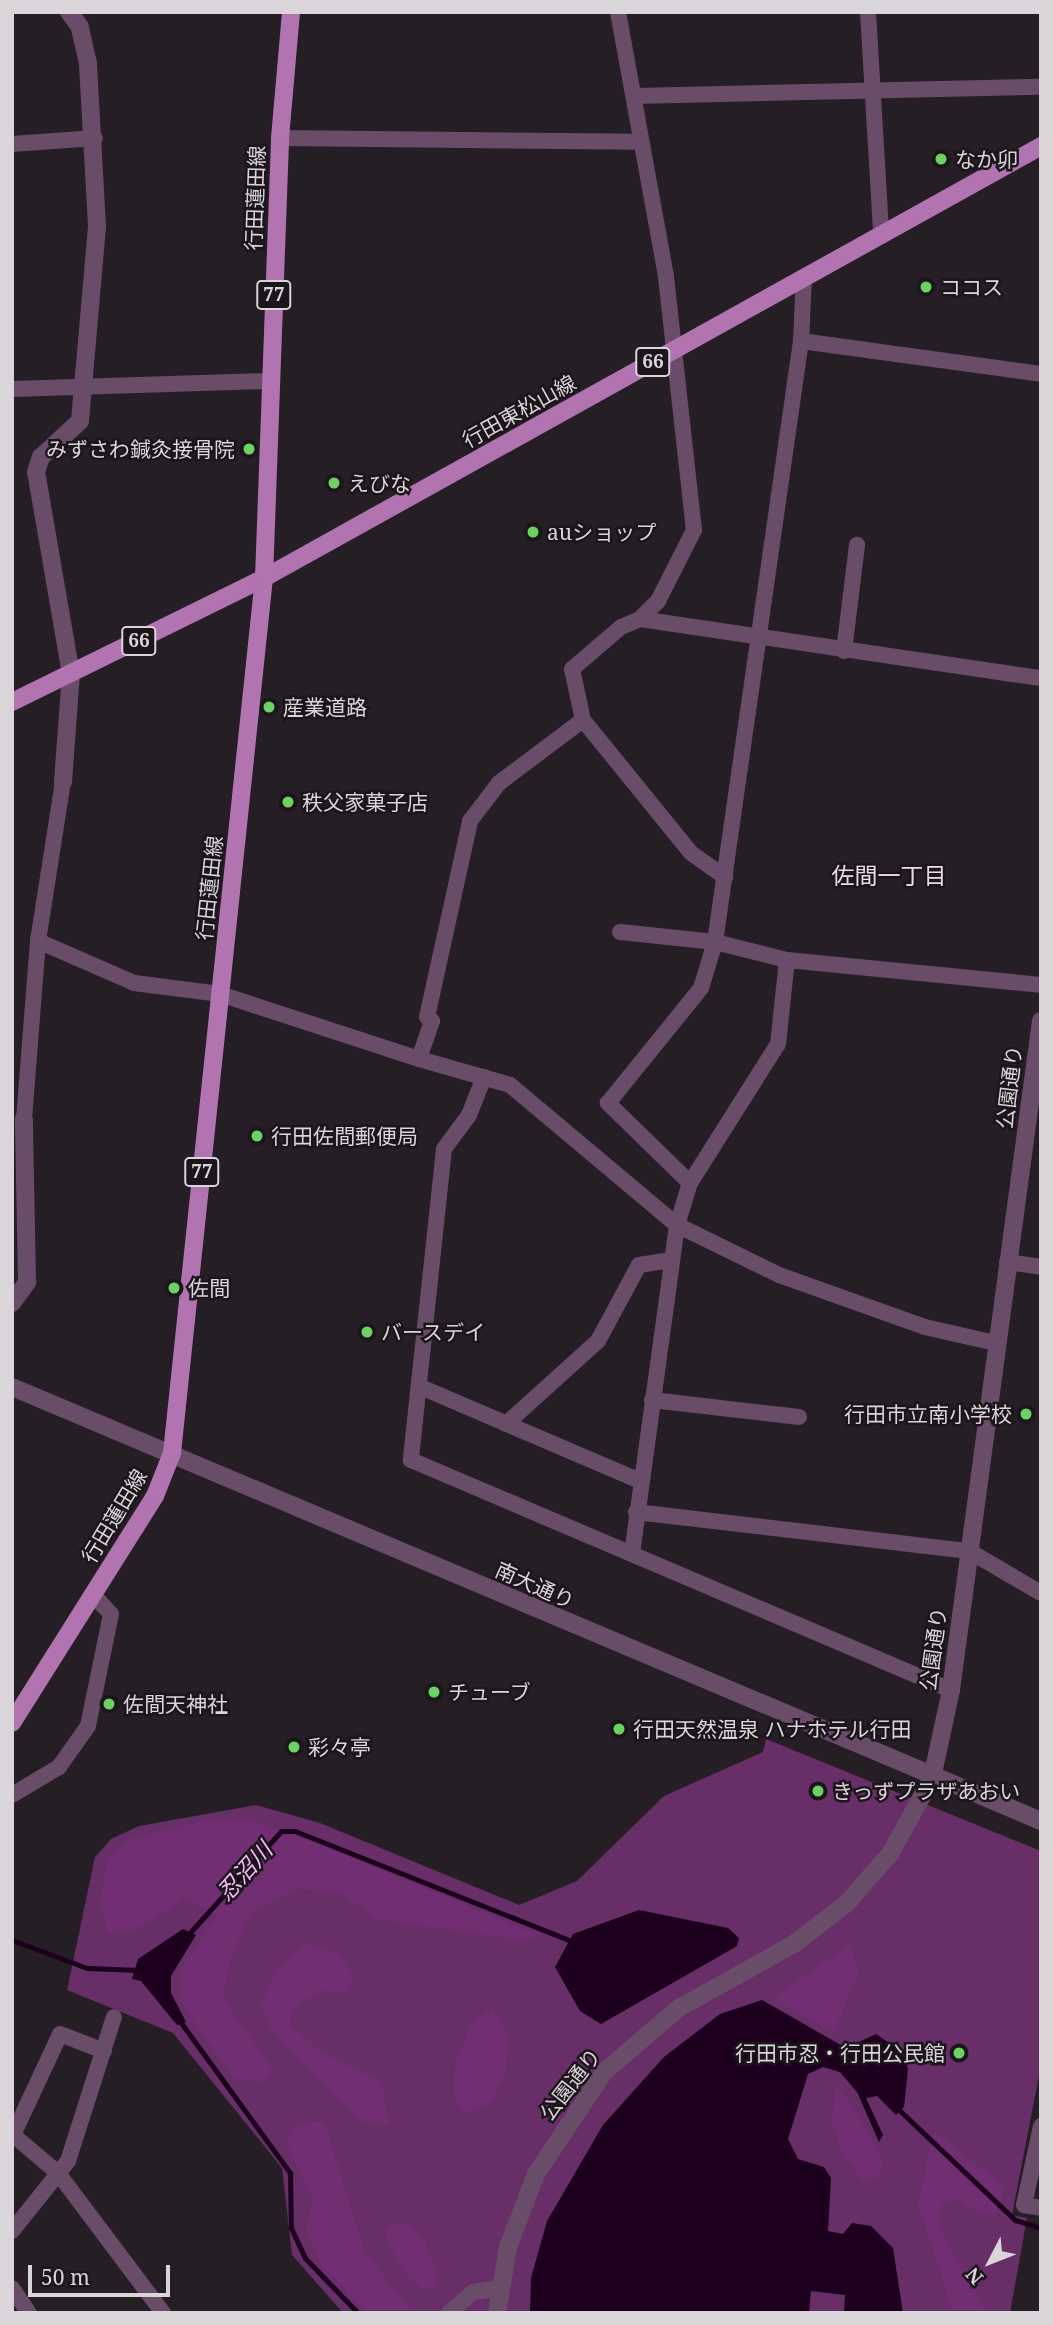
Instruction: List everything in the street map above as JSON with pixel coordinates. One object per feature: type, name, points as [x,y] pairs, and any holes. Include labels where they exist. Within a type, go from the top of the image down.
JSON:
[{"type":"main road","name":"行田蓮田線","points":[[12,1723],[155,1496],[172,1453],[264,578],[279,138],[291,12]]},
{"type":"main road","name":"行田東松山線","points":[[12,702],[264,578],[1041,146]]},
{"type":"street","points":[[12,1303],[27,1282],[24,1119],[38,941],[63,782],[71,674],[36,472],[41,457],[80,421],[88,383],[97,226],[88,62],[80,27],[69,12]]},
{"type":"street","points":[[618,12],[635,96],[673,351],[694,530],[658,601],[640,619],[572,669],[583,720],[691,853],[725,877]]},
{"type":"street","points":[[868,12],[870,89],[881,234]]},
{"type":"street","points":[[635,96],[1041,87]]},
{"type":"street","points":[[12,144],[94,138]]},
{"type":"street","points":[[279,138],[640,142]]},
{"type":"street","points":[[690,1183],[608,1103],[701,988],[715,942],[801,341],[804,277]]},
{"type":"street","points":[[801,341],[1041,374]]},
{"type":"street","points":[[12,389],[88,383],[270,381]]},
{"type":"street","points":[[844,651],[857,545]]},
{"type":"street","points":[[640,619],[757,639],[1041,678]]},
{"type":"street","points":[[419,1059],[432,1021],[427,1017],[470,821],[499,783],[583,720]]},
{"type":"street","points":[[620,932],[715,942],[787,960],[1041,985]]},
{"type":"street","points":[[38,941],[134,983],[220,994],[419,1059],[510,1085],[677,1225],[779,1275],[925,1327],[995,1343]]},
{"type":"street","points":[[632,1554],[677,1225],[690,1183],[778,1044],[787,960]]},
{"type":"street","name":"公園通り","points":[[497,2313],[500,2288],[536,2174],[604,2072],[679,2008],[794,1944],[846,1904],[890,1854],[932,1778],[951,1690],[995,1343],[1041,1021]]},
{"type":"street","points":[[484,1077],[469,1115],[444,1149],[428,1258],[423,1388],[411,1460],[951,1690]]},
{"type":"street","points":[[506,1424],[598,1341],[639,1265],[672,1260]]},
{"type":"street","points":[[1007,1262],[1041,1267]]},
{"type":"street","name":"南大通り","points":[[12,1387],[932,1778],[1041,1821]]},
{"type":"street","points":[[423,1388],[640,1481]]},
{"type":"street","points":[[652,1400],[799,1417]]},
{"type":"street","points":[[636,1511],[970,1551],[1041,1593]]},
{"type":"street","points":[[12,1794],[59,1767],[89,1726],[111,1614],[93,1595]]},
{"type":"street","points":[[12,2231],[68,2161],[114,2017]]},
{"type":"street","points":[[104,2051],[60,2034],[13,2134],[58,2174],[163,2313]]},
{"type":"street","points":[[1041,2126],[1024,2205],[1041,2208]]},
{"type":"street","points":[[12,2288],[29,2313]]},
{"type":"street","points":[[449,2313],[473,2292],[500,2288]]},
{"type":"shaded area","points":[[766,1739],[1041,1851],[1041,2065],[1012,2215],[1027,2218],[1010,2313],[343,2313],[292,2255],[282,2168],[173,2033],[67,1990],[95,1857],[111,1839],[139,1826],[256,1805],[320,1823],[519,1905],[577,1881],[664,1796],[763,1752]]},
{"type":"shaded area","points":[[246,1819],[319,1844],[538,1935],[525,1941],[376,1919],[340,1893],[297,1889],[252,1912],[233,1951],[223,1998],[273,2070],[262,2082],[233,2078],[180,2001],[180,1969],[218,1915],[183,1899],[134,1931],[108,1932],[99,1902],[108,1859],[132,1838],[204,1821]]},
{"type":"shaded area","points":[[639,1910],[728,1928],[739,1938],[737,1946],[601,2024],[580,2011],[555,1967],[573,1934]]},
{"type":"shaded area","points":[[183,1929],[196,1935],[171,1976],[171,1993],[186,2022],[177,2025],[141,1981],[132,1979],[138,1959]]},
{"type":"shaded area","points":[[306,1943],[339,1953],[354,1978],[344,1994],[323,1990],[294,2007],[290,2025],[323,2053],[382,2082],[389,2125],[364,2122],[334,2097],[270,2027],[260,2006],[277,1970]]},
{"type":"shaded area","points":[[850,1944],[859,1972],[834,2033],[772,1999]]},
{"type":"shaded area","points":[[762,2000],[846,2048],[876,2034],[902,2052],[908,2069],[904,2107],[896,2115],[877,2096],[866,2098],[883,2135],[879,2142],[857,2092],[840,2072],[823,2067],[808,2074],[788,2139],[798,2159],[824,2167],[831,2178],[828,2231],[843,2234],[852,2223],[871,2226],[893,2248],[903,2313],[844,2313],[845,2295],[811,2291],[809,2313],[530,2313],[531,2278],[547,2221],[603,2125],[664,2057],[720,2014]]},
{"type":"shaded area","points":[[492,2008],[509,2037],[505,2078],[487,2105],[467,2114],[454,2099],[455,2064],[470,2026]]},
{"type":"shaded area","points":[[835,2087],[848,2098],[884,2162],[879,2177],[863,2181],[843,2155],[832,2123]]},
{"type":"shaded area","points":[[324,2121],[365,2252],[413,2313],[367,2313],[320,2263],[306,2229],[313,2201],[286,2142],[298,2123]]},
{"type":"shaded area","points":[[934,2130],[1005,2187],[996,2213],[981,2214],[958,2199],[942,2204],[939,2227],[987,2313],[953,2313],[918,2204]]},
{"type":"shaded area","points":[[407,2223],[424,2238],[438,2274],[434,2288],[422,2289],[405,2274],[387,2240],[386,2226]]},
{"type":"waterway","name":"忍沼川","points":[[186,1937],[281,1831],[295,1831],[569,1940]]},
{"type":"waterway","name":"忍沼川","points":[[12,1940],[87,1968],[139,1970]]},
{"type":"waterway","points":[[179,2020],[290,2173],[291,2228],[305,2258],[358,2313]]},
{"type":"waterway","points":[[896,2107],[1015,2220],[1041,2228]]},
{"type":"place","name":"なか卯","points":[[941,159]]},
{"type":"place","name":"ココス","points":[[926,287]]},
{"type":"place","name":"みずさわ鍼灸接骨院","points":[[249,449]]},
{"type":"place","name":"えびな","points":[[334,483]]},
{"type":"place","name":"auショップ","points":[[533,532]]},
{"type":"place","name":"産業道路","points":[[269,707]]},
{"type":"place","name":"秩父家菓子店","points":[[288,802]]},
{"type":"place","name":"行田佐間郵便局","points":[[257,1136]]},
{"type":"place","name":"佐間","points":[[174,1288]]},
{"type":"place","name":"バースデイ","points":[[367,1332]]},
{"type":"place","name":"行田市立南小学校","points":[[1026,1414]]},
{"type":"place","name":"チューブ","points":[[434,1692]]},
{"type":"place","name":"佐間天神社","points":[[109,1704]]},
{"type":"place","name":"行田天然温泉 ハナホテル行田","points":[[619,1729]]},
{"type":"place","name":"彩々亭","points":[[294,1747]]},
{"type":"place","name":"きっずプラザあおい","points":[[818,1791]]},
{"type":"place","name":"行田市忍・行田公民館","points":[[959,2053]]},
{"type":"district","name":"佐間一丁目","points":[[889,875]]}]
